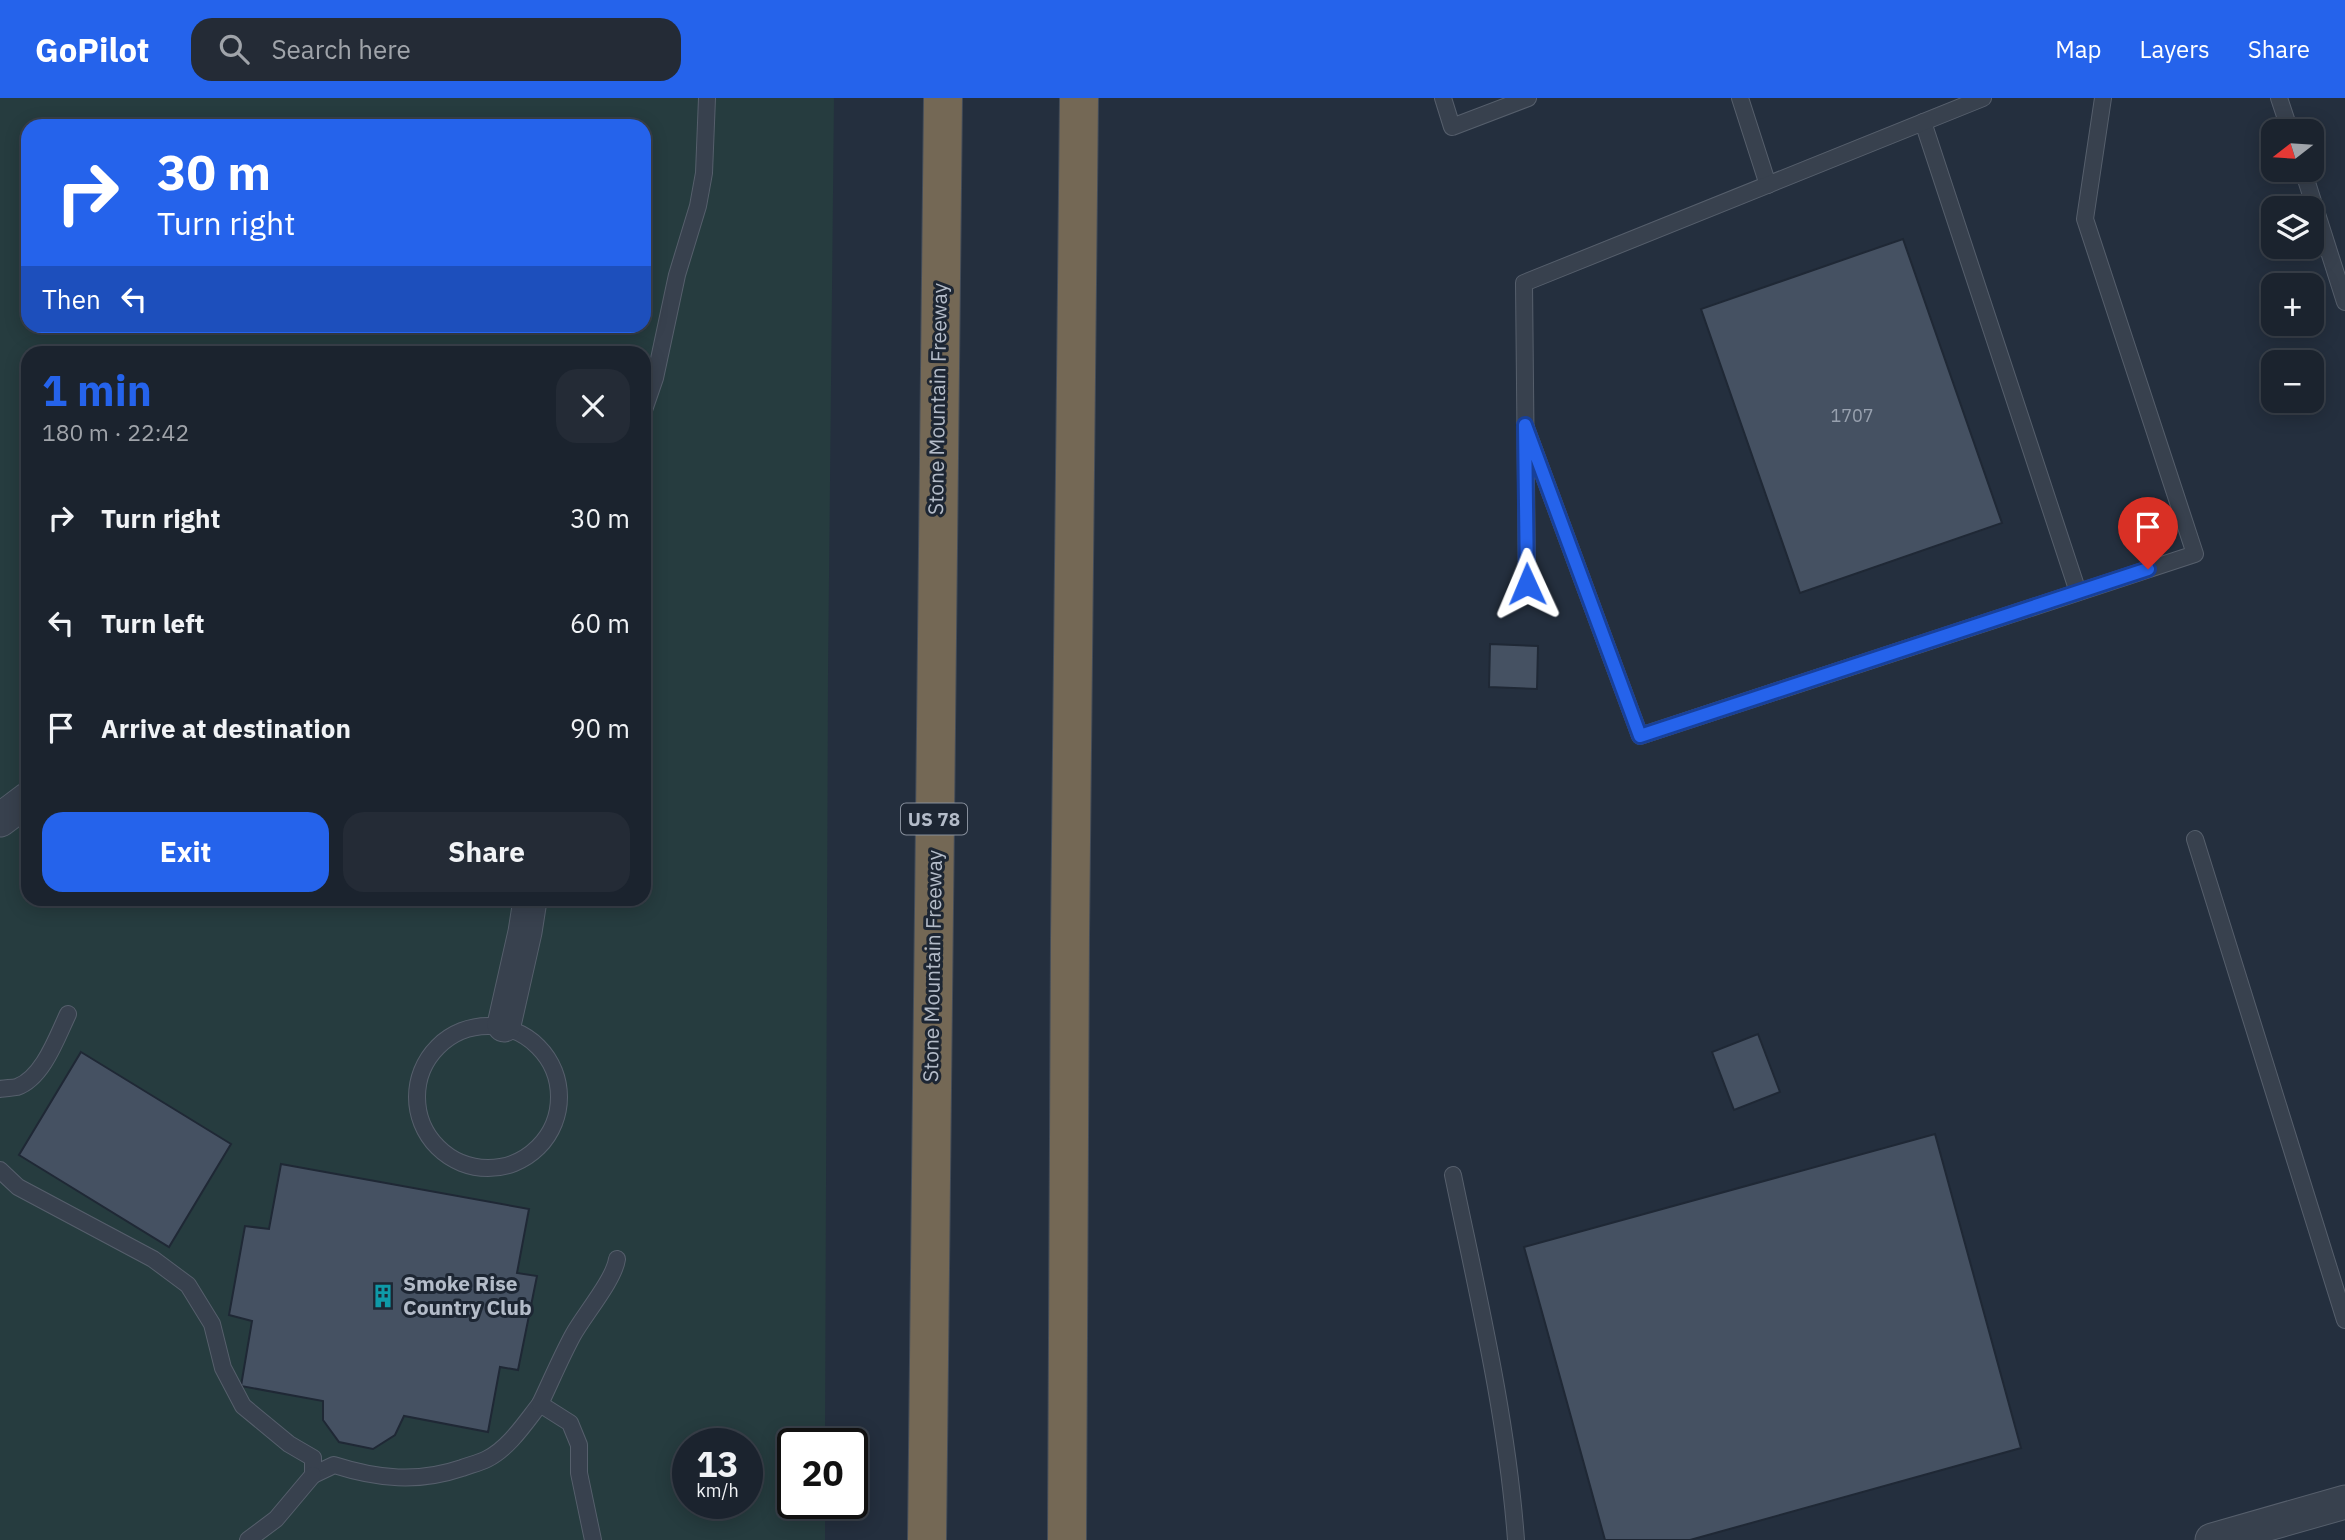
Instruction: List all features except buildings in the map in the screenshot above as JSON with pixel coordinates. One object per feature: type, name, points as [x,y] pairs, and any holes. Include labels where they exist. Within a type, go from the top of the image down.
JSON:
[{"type":"highway","name":"Stone Mountain Freeway","points":[[927,1540],[943,98]]},
{"type":"highway","points":[[1067,1540],[1079,98]]},
{"type":"street","points":[[0,820],[21,804]]},
{"type":"street","points":[[504,1025],[529,906]]},
{"type":"street","points":[[2212,1540],[2345,1502]]},
{"type":"lane","points":[[651,390],[677,275],[698,206],[704,173],[707,98]]},
{"type":"lane","points":[[1443,98],[1452,127],[1528,98]]},
{"type":"lane","points":[[1740,98],[1768,185]]},
{"type":"lane","points":[[1527,584],[1524,283],[1983,98]]},
{"type":"lane","points":[[1525,425],[1640,736],[2195,554],[2085,219],[2103,98]]},
{"type":"lane","points":[[2279,98],[2286,119]]},
{"type":"lane","points":[[1923,122],[2078,592]]},
{"type":"lane","points":[[2306,182],[2345,302]]},
{"type":"lane","points":[[2195,839],[2345,1320]]},
{"type":"lane","points":[[0,1089],[19,1086],[37,1072],[47,1058],[68,1014]]},
{"type":"lane","points":[[482,1024],[504,1025],[541,1047],[548,1057],[555,1068],[560,1108],[544,1144],[525,1160],[488,1170],[437,1149],[417,1115],[415,1089],[443,1039],[482,1024]]},
{"type":"lane","points":[[0,1170],[18,1187],[153,1259],[188,1285],[212,1324],[223,1368],[243,1406],[289,1444],[313,1458],[313,1475]]},
{"type":"lane","points":[[1452,1175],[1489,1347],[1512,1490],[1516,1540]]},
{"type":"lane","points":[[248,1540],[276,1519],[313,1475],[334,1465],[361,1474],[393,1479],[417,1479],[449,1472],[489,1458],[516,1434],[540,1404],[573,1334],[616,1266],[617,1259]]},
{"type":"lane","points":[[540,1404],[570,1423],[579,1445],[579,1473],[593,1540]]},
{"type":"green space","name":"Smoke Rise Country Club","points":[[0,98],[834,98],[828,674],[825,1428],[777,1428],[777,1519],[825,1519],[825,1540],[0,1540]]},
{"type":"place","name":"Smoke Rise Country Club","points":[[383,1296]]},
{"type":"route","points":[[1527,584],[1525,425],[1640,736],[2148,569]]}]
